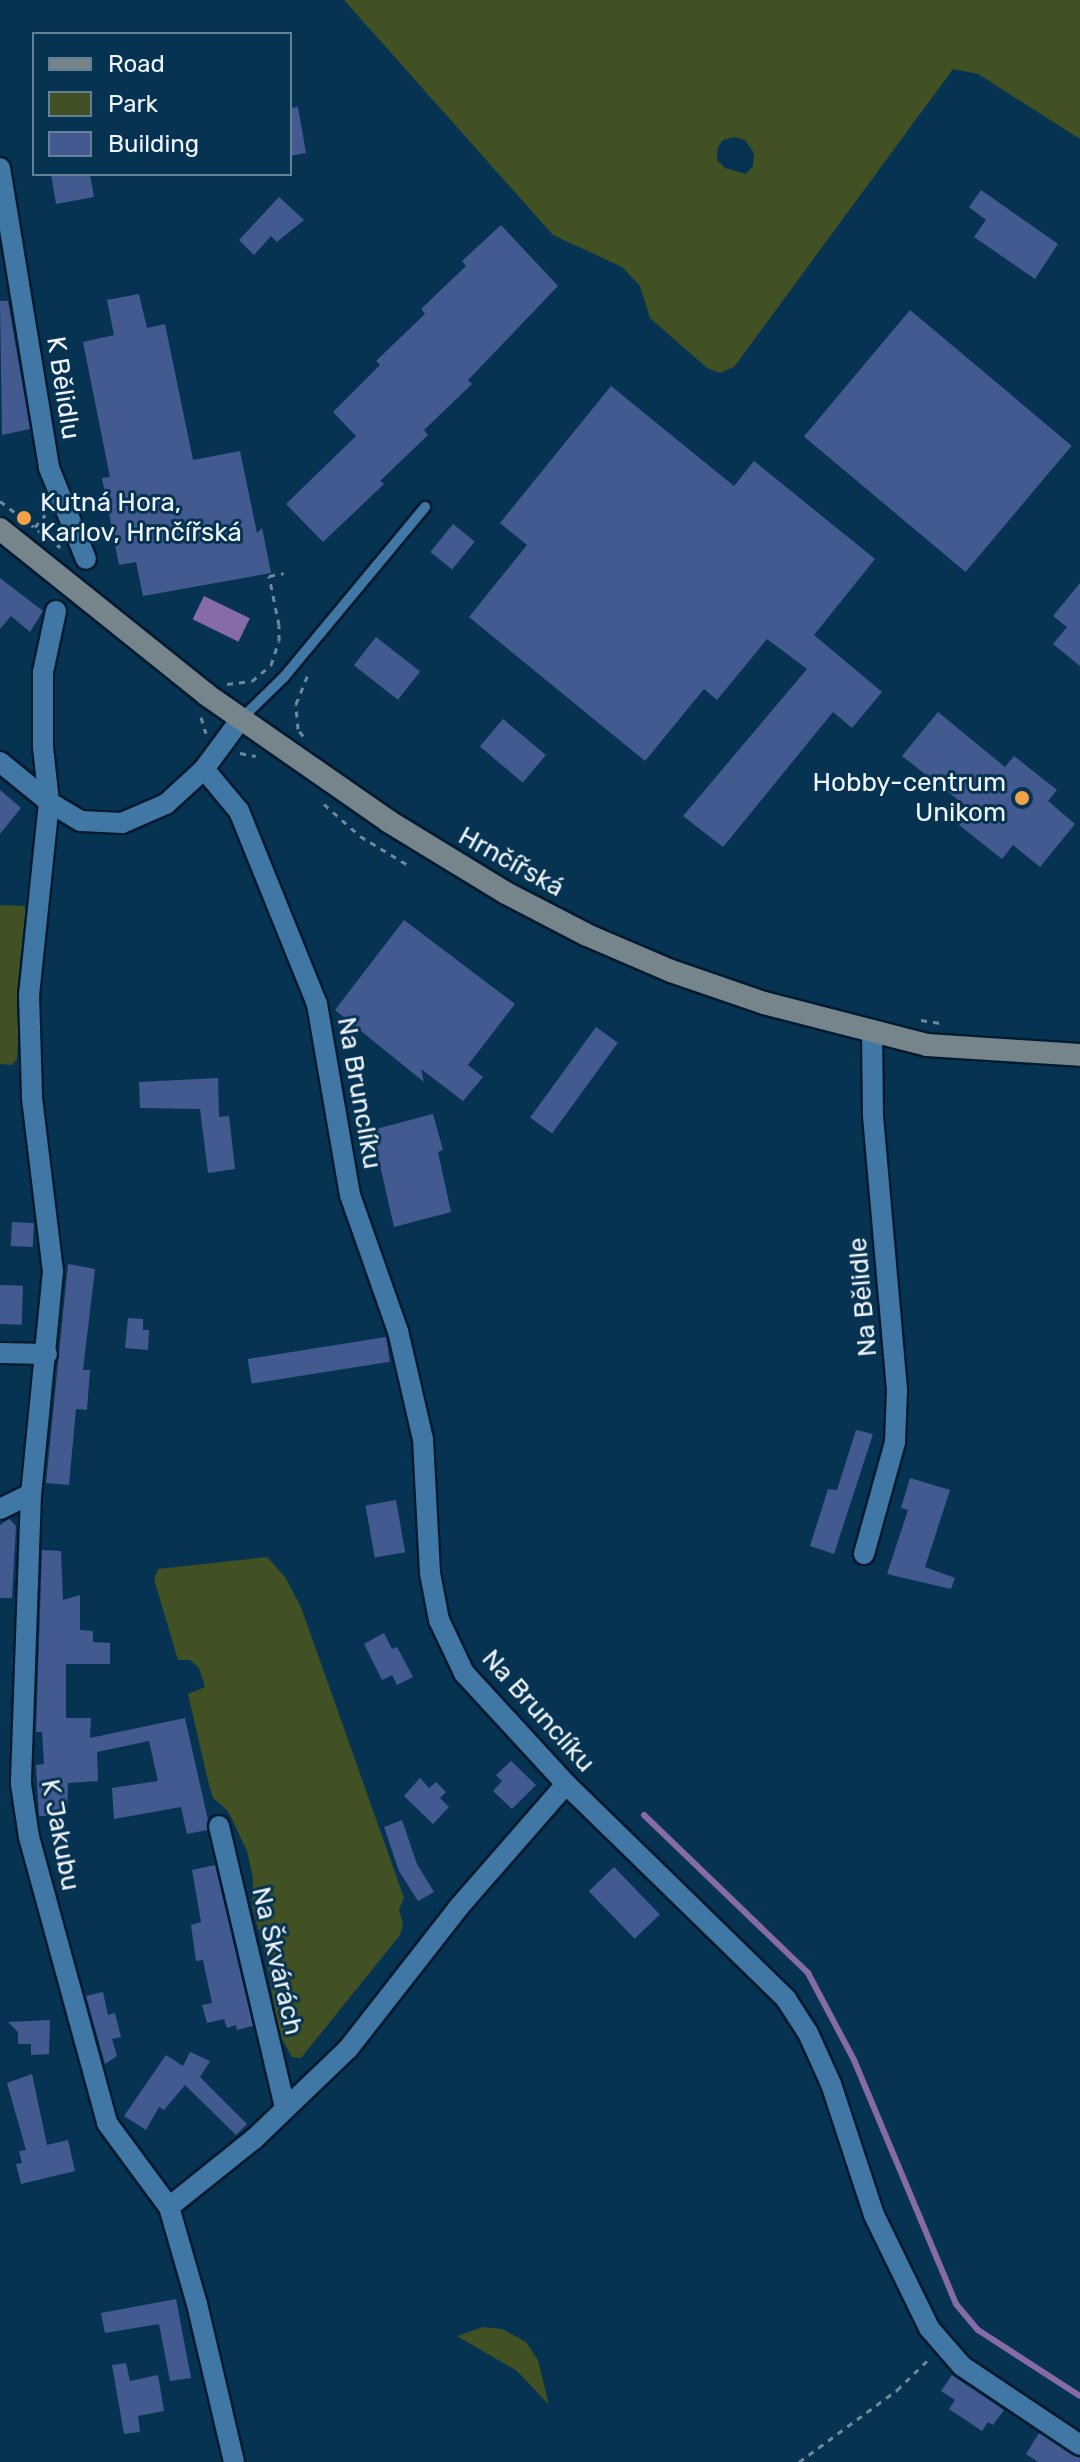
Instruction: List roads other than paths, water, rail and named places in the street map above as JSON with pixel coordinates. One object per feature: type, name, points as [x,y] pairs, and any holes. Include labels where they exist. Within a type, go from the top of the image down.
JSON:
[{"type":"main road","name":"Hrnčířská","points":[[0,529],[241,719],[399,829],[573,928],[671,971],[788,1010],[927,1045],[1080,1055]]},
{"type":"street","name":"K Bělidlu","points":[[0,168],[4,220],[49,468],[78,557]]},
{"type":"street","name":"K Jakubu","points":[[56,611],[43,672],[43,747],[49,802],[29,994],[32,1098],[53,1271],[31,1494],[21,1784],[29,1837],[107,2123],[169,2207],[197,2304],[234,2462]]},
{"type":"street","points":[[0,762],[49,802],[81,821],[122,823],[166,804],[204,769],[241,719]]},
{"type":"street","name":"Na Brunclíku","points":[[204,769],[239,811],[317,1004],[350,1195],[398,1331],[423,1439],[430,1573],[439,1620],[464,1673],[566,1784],[775,1988],[808,2033],[831,2084],[874,2215],[894,2260],[941,2347],[962,2366],[1080,2445]]},
{"type":"street","name":"Na Bělidle","points":[[864,1554],[895,1442],[897,1390],[873,1114],[872,1031]]},
{"type":"street","points":[[0,1353],[47,1354]]},
{"type":"street","points":[[0,1509],[31,1494]]},
{"type":"street","points":[[169,2207],[254,2139],[368,2027],[450,1918],[566,1784]]},
{"type":"street","name":"Na Škvárách","points":[[219,1826],[285,2107]]},
{"type":"lane","points":[[241,719],[284,677],[425,507]]},
{"type":"waterway","points":[[644,1815],[808,1973],[854,2060],[956,2304],[978,2330],[1080,2396]]},
{"type":"place","name":"Kutná Hora, Karlov, Hrnčířská","points":[[24,518]]},
{"type":"place","name":"Hobby-centrum Unikom","points":[[1022,798]]}]
